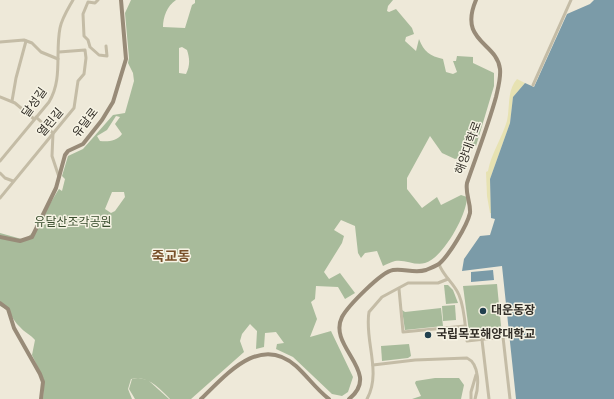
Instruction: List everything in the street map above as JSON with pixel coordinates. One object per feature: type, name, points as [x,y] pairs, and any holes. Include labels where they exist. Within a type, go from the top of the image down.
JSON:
[{"type":"street","name":"달성길","points":[[0,161],[55,92],[61,22],[73,0]]},
{"type":"street","points":[[98,0],[95,3],[88,2],[83,14],[84,36],[88,40],[90,47],[99,55],[107,56],[106,46]]},
{"type":"street","name":"유달로","points":[[0,237],[20,241],[32,236],[56,188],[68,151],[83,144],[102,120],[113,102],[126,59],[121,0]]},
{"type":"street","name":"해양대학로","points":[[439,264],[454,244],[470,212],[465,190],[489,122],[499,78],[500,69],[497,60],[478,39],[473,30],[470,14],[476,0]]},
{"type":"street","points":[[533,85],[571,0]]},
{"type":"street","points":[[12,101],[16,78],[26,41]]},
{"type":"street","points":[[0,42],[32,42],[41,52],[58,59]]},
{"type":"street","name":"열린길","points":[[0,198],[74,108],[78,81],[84,74],[86,58],[85,50],[59,52]]},
{"type":"street","points":[[0,97],[12,101],[54,133],[52,156],[59,177]]},
{"type":"street","points":[[0,172],[5,178],[13,181]]},
{"type":"street","points":[[349,399],[359,388],[360,374],[341,337],[340,326],[344,315],[382,274],[394,270],[412,272],[426,270],[439,264],[442,274],[455,287],[461,301],[467,341],[503,337],[510,399]]},
{"type":"street","points":[[368,399],[371,390],[373,365],[369,312],[381,298],[399,289],[404,284],[412,282],[433,284],[448,279]]},
{"type":"street","points":[[399,289],[403,332],[465,326]]},
{"type":"street","points":[[0,303],[8,309],[14,328],[44,382],[41,399]]},
{"type":"street","points":[[482,340],[489,399]]},
{"type":"street","points":[[202,399],[242,362],[253,356],[269,355],[285,358],[295,365],[329,399]]},
{"type":"street","points":[[373,365],[415,360],[468,358],[474,364],[476,375],[477,393],[475,399]]},
{"type":"street","points":[[471,399],[471,392],[476,375]]},
{"type":"green space","name":"유달산조각공원","points":[[131,0],[176,0],[170,5],[166,12],[163,27],[185,28],[195,0],[393,0],[388,6],[387,11],[389,12],[396,9],[412,28],[414,34],[406,37],[405,41],[416,51],[419,39],[428,53],[443,59],[446,72],[453,74],[457,72],[453,61],[456,61],[457,56],[473,57],[473,63],[494,73],[494,86],[476,146],[469,146],[462,149],[459,158],[455,159],[442,153],[430,136],[407,178],[407,189],[422,208],[437,197],[441,205],[461,195],[467,197],[463,214],[453,235],[439,253],[432,259],[421,264],[395,261],[383,266],[377,251],[365,253],[361,258],[358,253],[355,226],[341,220],[334,230],[344,236],[342,243],[324,272],[329,279],[340,273],[355,293],[345,299],[338,287],[316,286],[315,299],[311,302],[317,319],[310,337],[331,331],[353,377],[348,392],[342,396],[332,394],[293,357],[276,349],[277,344],[284,343],[276,332],[265,333],[264,347],[256,349],[257,331],[250,324],[242,334],[240,341],[244,352],[191,399],[170,399],[153,383],[137,378],[131,379],[128,389],[132,399],[43,399],[44,380],[32,355],[35,340],[17,324],[7,310],[0,306],[0,233],[25,240],[34,231],[59,189],[62,191],[65,179],[62,176],[68,156],[83,149],[113,115],[125,113],[134,81],[133,73],[128,63],[129,58],[125,13]],"holes":[[[182,47],[187,50],[189,56],[189,65],[186,74],[179,73],[179,48]],[[116,116],[120,117],[115,124],[122,134],[118,138],[112,140],[100,141],[97,136],[107,130]],[[112,192],[124,192],[125,197],[115,211],[111,213],[105,209]]]},
{"type":"green space","name":"대운동장","points":[[497,284],[502,336],[470,339],[463,286]]},
{"type":"green space","points":[[444,285],[448,285],[453,290],[458,303],[446,304]]},
{"type":"green space","points":[[455,305],[456,320],[443,321],[442,306]]},
{"type":"green space","points":[[441,308],[443,326],[405,330],[402,310],[405,312]]},
{"type":"green space","points":[[409,344],[411,356],[408,358],[382,361],[381,346]]},
{"type":"green space","points":[[138,378],[148,380],[169,399],[135,399],[129,389],[132,379]]},
{"type":"green space","points":[[435,378],[459,378],[464,385],[461,399],[412,399],[421,396],[415,383],[416,381]]},
{"type":"sand","points":[[517,79],[525,83],[513,97],[510,123],[490,179],[490,213],[487,196],[486,172],[488,171],[507,121],[510,93]]},
{"type":"water","points":[[594,0],[614,0],[614,399],[516,399],[502,266],[462,271],[464,259],[480,236],[490,235],[495,219],[491,218],[490,179],[510,123],[513,97],[525,83],[534,87],[567,14],[590,4]]},
{"type":"water","points":[[493,270],[494,280],[471,282],[471,272]]},
{"type":"place","name":"대운동장","points":[[483,311]]},
{"type":"place","name":"국립목포해양대학교","points":[[428,335]]},
{"type":"district","name":"죽교동","points":[[171,257]]}]
